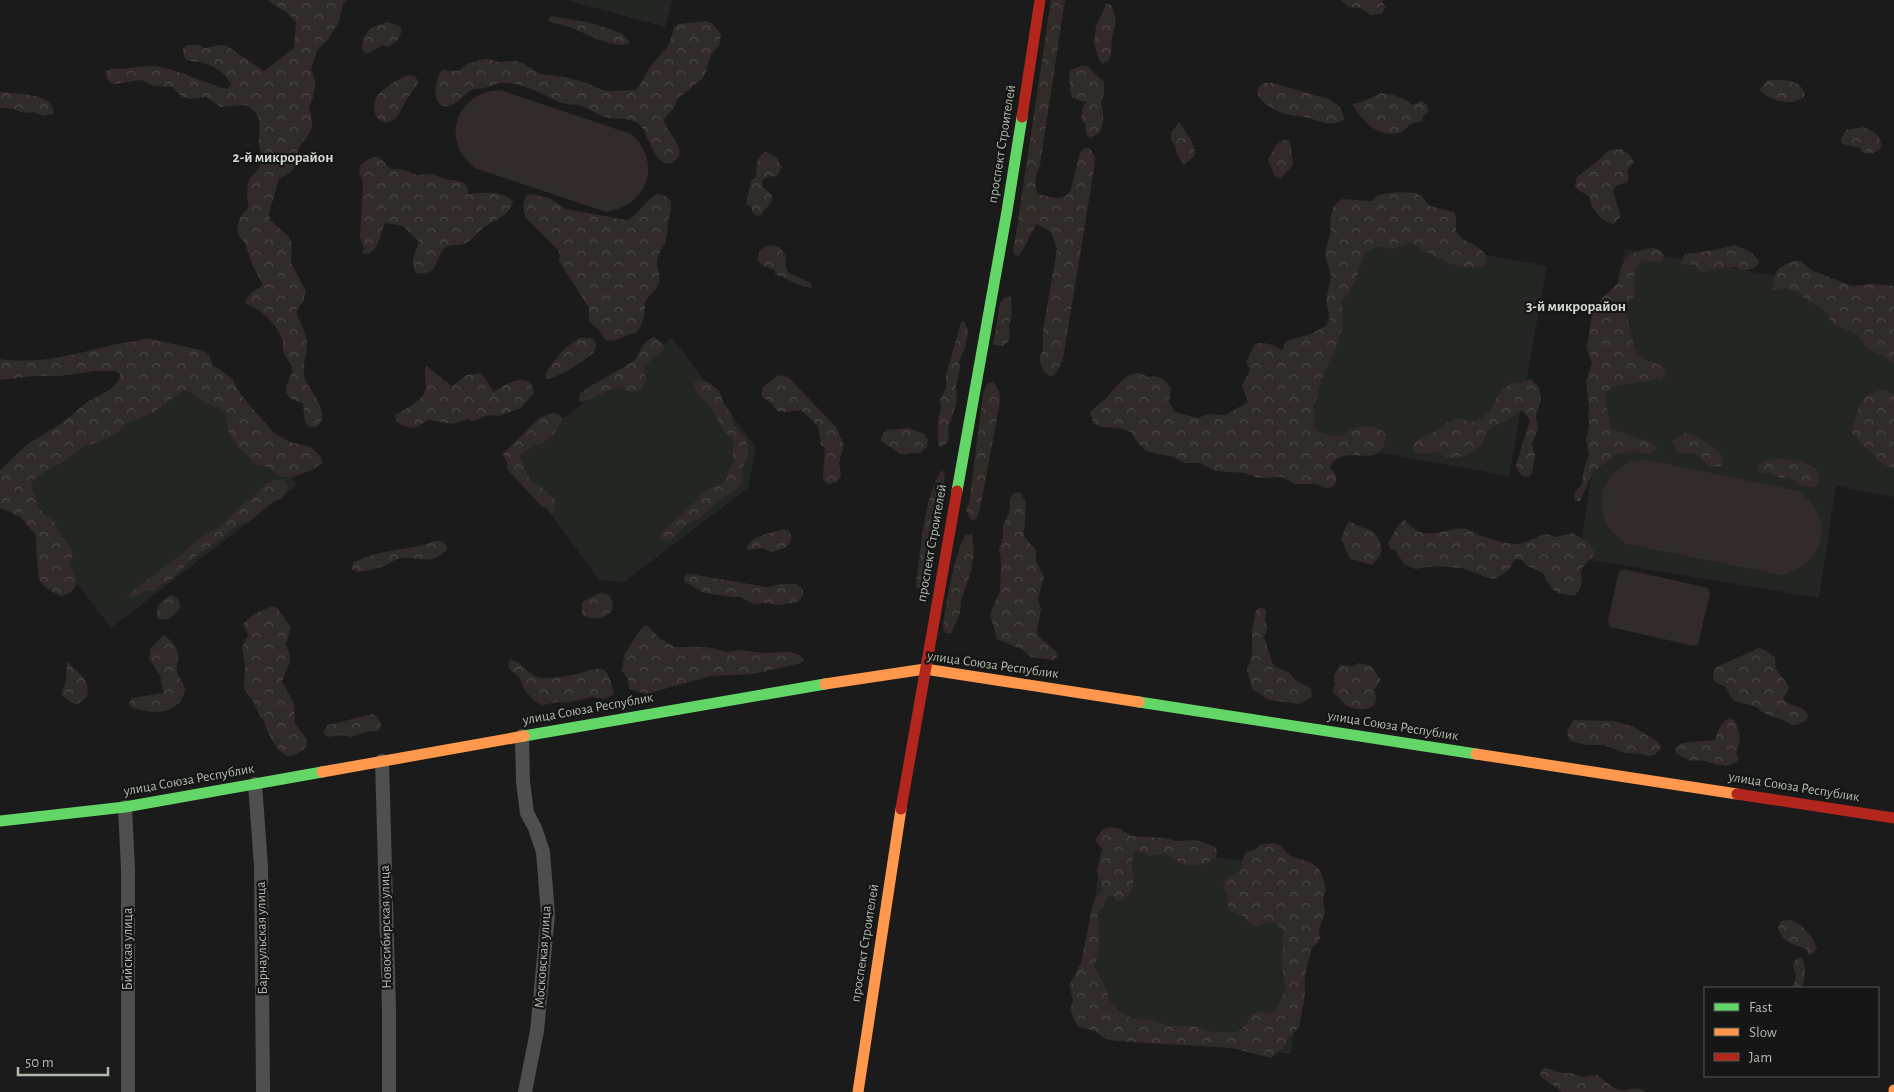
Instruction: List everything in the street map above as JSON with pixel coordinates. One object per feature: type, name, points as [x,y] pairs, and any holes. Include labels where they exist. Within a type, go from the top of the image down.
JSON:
[{"type":"street","name":"проспект Строителей","points":[[858,1092],[925,669],[1007,211],[1040,0]]},
{"type":"street","name":"улица Союза Республик","points":[[0,822],[125,807],[522,736],[925,669],[1894,818]]},
{"type":"street","name":"Московская улица","points":[[522,736],[527,812],[543,852],[548,915],[537,1031],[525,1092]]},
{"type":"street","name":"Новосибирская улица","points":[[382,761],[389,1092]]},
{"type":"street","name":"Барнаульская улица","points":[[255,784],[261,866],[263,1092]]},
{"type":"street","name":"Бийская улица","points":[[125,807],[128,870],[128,1092]]},
{"type":"shaded area","points":[[566,0],[673,0],[665,27]]},
{"type":"shaded area","points":[[1344,229],[1547,266],[1509,476],[1305,439]]},
{"type":"shaded area","points":[[1625,249],[1894,297],[1894,497],[1836,486],[1819,598],[1579,558]]},
{"type":"shaded area","points":[[672,338],[756,447],[748,488],[624,582],[599,580],[509,458]]},
{"type":"shaded area","points":[[194,351],[297,485],[111,628],[8,493]]},
{"type":"shaded area","points":[[1103,841],[1317,872],[1291,1054],[1077,1024]]},
{"type":"green space","points":[[267,0],[347,0],[343,4],[339,22],[327,41],[317,50],[311,70],[315,80],[314,94],[309,108],[312,128],[299,147],[294,167],[289,173],[279,179],[269,214],[270,220],[289,237],[292,244],[291,263],[306,291],[303,302],[296,311],[307,340],[304,369],[305,379],[322,410],[321,422],[316,427],[309,427],[305,422],[303,404],[289,397],[287,393],[286,390],[292,368],[284,353],[283,340],[278,330],[263,313],[245,302],[252,292],[263,285],[252,264],[245,243],[238,235],[237,229],[240,218],[249,206],[247,192],[250,178],[261,162],[258,117],[245,105],[221,107],[206,97],[190,99],[182,97],[172,87],[153,86],[142,80],[114,84],[109,81],[106,74],[111,68],[123,69],[157,66],[174,70],[227,89],[231,85],[222,72],[209,65],[187,60],[183,49],[187,45],[199,45],[204,48],[221,45],[227,46],[264,71],[294,48],[296,22],[287,13]]},
{"type":"green space","points":[[1051,0],[1065,0],[1040,165],[1036,180],[1038,194],[1055,198],[1067,195],[1070,192],[1080,153],[1084,148],[1090,148],[1095,158],[1063,360],[1055,375],[1050,376],[1045,373],[1040,363],[1040,356],[1043,350],[1043,330],[1057,249],[1051,232],[1037,224],[1017,257],[1013,253]]},
{"type":"green space","points":[[1340,0],[1382,0],[1385,8],[1382,14],[1371,15],[1360,8],[1349,7]]},
{"type":"green space","points":[[1106,4],[1112,5],[1116,22],[1112,38],[1111,55],[1108,61],[1103,64],[1099,60],[1094,43],[1096,26]]},
{"type":"green space","points":[[551,16],[592,23],[623,34],[630,43],[623,45],[606,42],[570,27],[552,23],[548,21]]},
{"type":"green space","points":[[706,21],[713,24],[721,34],[719,46],[711,54],[702,79],[677,99],[675,106],[664,120],[680,152],[678,158],[667,164],[657,156],[642,128],[636,122],[605,117],[582,106],[562,103],[519,85],[500,83],[473,89],[454,104],[448,106],[442,106],[436,98],[437,79],[442,70],[458,71],[467,64],[484,59],[496,62],[516,61],[540,74],[565,77],[587,83],[605,91],[635,90],[640,85],[649,68],[668,46],[674,28],[678,24]]},
{"type":"green space","points":[[387,22],[399,26],[402,30],[398,40],[388,47],[383,45],[367,54],[362,50],[363,39],[370,28]]},
{"type":"green space","points":[[1087,66],[1104,82],[1101,104],[1103,114],[1102,125],[1100,132],[1091,138],[1086,135],[1085,124],[1081,119],[1086,102],[1072,98],[1070,87],[1070,70]]},
{"type":"green space","points":[[408,75],[415,76],[418,81],[416,87],[394,119],[389,122],[381,121],[376,116],[374,108],[377,97],[389,85]]},
{"type":"green space","points":[[1768,80],[1785,80],[1800,85],[1805,95],[1795,102],[1775,100],[1759,90]]},
{"type":"green space","points":[[1264,83],[1273,83],[1329,99],[1340,107],[1345,119],[1330,124],[1277,111],[1258,96],[1257,91]]},
{"type":"green space","points":[[500,90],[631,134],[641,145],[646,157],[648,169],[646,181],[641,192],[632,201],[620,208],[606,212],[475,168],[464,157],[458,145],[455,132],[458,120],[463,108],[472,99],[485,93]]},
{"type":"green space","points":[[0,92],[41,98],[48,102],[54,114],[43,116],[33,112],[25,113],[10,108],[0,108]]},
{"type":"green space","points":[[1382,93],[1399,97],[1412,105],[1422,101],[1428,106],[1428,113],[1424,115],[1422,121],[1411,124],[1402,132],[1394,134],[1379,131],[1361,117],[1352,104],[1362,102]]},
{"type":"green space","points":[[1179,122],[1192,142],[1195,152],[1194,157],[1184,164],[1177,155],[1175,145],[1171,140],[1171,133]]},
{"type":"green space","points":[[1864,127],[1879,137],[1881,148],[1879,150],[1867,153],[1862,152],[1860,148],[1842,144],[1841,139],[1846,130]]},
{"type":"green space","points":[[1283,140],[1289,140],[1293,165],[1281,178],[1275,177],[1268,160],[1276,145]]},
{"type":"green space","points":[[1622,149],[1631,156],[1634,162],[1627,171],[1629,177],[1627,182],[1616,186],[1613,192],[1621,216],[1614,224],[1605,221],[1594,210],[1590,197],[1575,186],[1577,177],[1609,150]]},
{"type":"green space","points":[[766,152],[776,157],[782,167],[777,176],[766,177],[762,181],[763,187],[772,195],[772,201],[761,215],[756,216],[752,212],[751,207],[746,204],[751,181],[756,177],[758,159]]},
{"type":"green space","points":[[373,157],[379,157],[391,169],[405,170],[417,175],[434,174],[444,179],[464,183],[469,194],[503,195],[513,201],[511,207],[505,215],[482,229],[469,241],[445,248],[429,273],[416,273],[413,261],[419,242],[403,226],[386,223],[376,248],[368,254],[362,253],[364,248],[360,237],[363,183],[359,171],[361,164]]},
{"type":"green space","points":[[1397,192],[1416,193],[1430,206],[1454,212],[1458,234],[1461,238],[1479,248],[1487,260],[1485,265],[1475,267],[1456,265],[1437,258],[1411,243],[1392,249],[1380,246],[1368,251],[1364,255],[1354,283],[1342,302],[1343,326],[1337,345],[1323,375],[1314,407],[1315,429],[1335,436],[1342,435],[1357,427],[1375,427],[1386,435],[1383,447],[1378,453],[1371,456],[1354,455],[1337,459],[1330,466],[1336,476],[1336,482],[1333,487],[1326,488],[1316,484],[1294,484],[1280,477],[1259,478],[1244,473],[1215,471],[1199,463],[1185,463],[1173,457],[1146,451],[1131,432],[1120,428],[1100,427],[1094,424],[1090,413],[1118,384],[1129,375],[1135,373],[1147,377],[1159,377],[1167,382],[1171,389],[1169,402],[1175,412],[1198,418],[1208,414],[1227,414],[1248,402],[1242,385],[1249,371],[1246,362],[1255,344],[1269,344],[1282,351],[1286,341],[1311,334],[1329,324],[1330,318],[1326,301],[1331,275],[1325,251],[1331,233],[1330,221],[1333,207],[1342,199],[1372,201],[1378,195]]},
{"type":"green space","points":[[533,194],[551,199],[566,209],[626,220],[634,216],[657,194],[668,198],[671,209],[667,237],[657,260],[659,284],[645,302],[644,318],[636,333],[610,341],[605,340],[599,330],[589,321],[589,308],[559,261],[560,255],[558,250],[525,217],[524,200],[527,195]]},
{"type":"green space","points":[[770,245],[780,247],[786,257],[786,268],[789,273],[811,283],[812,288],[776,275],[774,270],[763,266],[758,261],[761,250]]},
{"type":"green space","points":[[1735,245],[1751,252],[1759,261],[1757,266],[1746,270],[1736,267],[1718,268],[1703,272],[1697,270],[1696,265],[1680,264],[1685,254]]},
{"type":"green space","points":[[1654,248],[1660,250],[1664,255],[1663,260],[1659,263],[1643,260],[1639,263],[1635,270],[1636,292],[1625,309],[1636,349],[1645,360],[1657,363],[1663,367],[1666,371],[1665,377],[1660,381],[1656,379],[1622,385],[1604,394],[1611,429],[1653,443],[1658,448],[1648,454],[1637,451],[1615,455],[1593,472],[1580,501],[1575,501],[1574,494],[1582,484],[1584,468],[1589,456],[1586,439],[1589,426],[1589,410],[1586,381],[1592,363],[1586,347],[1592,314],[1598,302],[1618,283],[1621,268],[1628,257],[1639,251]]},
{"type":"green space","points":[[1797,260],[1811,270],[1852,286],[1873,284],[1894,286],[1894,364],[1867,349],[1857,334],[1836,325],[1831,321],[1825,310],[1804,298],[1800,293],[1784,288],[1772,291],[1774,278],[1778,270]]},
{"type":"green space","points":[[1011,297],[1010,337],[1003,346],[993,345],[1000,303],[1004,298]]},
{"type":"green space","points":[[964,321],[968,333],[965,348],[959,362],[960,368],[956,386],[957,402],[948,428],[949,437],[947,443],[941,447],[938,445],[940,400],[946,388],[946,375],[961,322]]},
{"type":"green space","points":[[654,337],[663,344],[664,350],[643,369],[646,380],[642,390],[631,392],[621,387],[616,387],[583,402],[578,401],[580,394],[587,388],[634,361],[644,344]]},
{"type":"green space","points":[[146,338],[205,351],[213,365],[232,378],[241,395],[274,433],[290,442],[311,447],[321,457],[322,463],[312,470],[291,478],[278,475],[269,467],[257,465],[239,448],[228,431],[226,413],[222,409],[204,403],[191,392],[185,390],[180,392],[152,413],[126,424],[116,433],[105,439],[81,448],[65,461],[50,468],[33,480],[31,486],[40,510],[55,522],[60,533],[71,547],[73,554],[69,566],[77,581],[71,592],[60,596],[41,583],[37,560],[36,535],[20,517],[0,508],[0,470],[29,443],[62,423],[87,402],[111,389],[119,380],[120,374],[115,371],[96,371],[59,376],[35,376],[0,380],[0,359],[28,361],[56,358]]},
{"type":"green space","points":[[579,338],[591,338],[596,342],[595,350],[592,354],[558,376],[547,379],[546,373],[557,358],[569,345]]},
{"type":"green space","points":[[426,366],[452,386],[467,375],[480,373],[494,392],[511,382],[523,380],[532,386],[534,393],[521,408],[499,416],[489,415],[473,421],[468,419],[452,424],[428,420],[417,427],[411,428],[401,425],[396,421],[395,415],[414,404],[423,396],[426,386]]},
{"type":"green space","points":[[778,375],[788,377],[836,427],[844,445],[839,463],[841,476],[837,482],[829,484],[824,481],[825,448],[821,445],[818,426],[801,410],[777,411],[771,403],[761,396],[763,387]]},
{"type":"green space","points":[[699,379],[710,383],[719,391],[724,404],[731,413],[733,424],[745,437],[748,459],[741,469],[744,474],[740,486],[717,502],[699,519],[688,523],[671,540],[666,541],[660,539],[661,533],[706,490],[724,482],[734,460],[732,438],[724,431],[711,407],[698,394],[695,388],[694,382]]},
{"type":"green space","points":[[1530,379],[1539,387],[1541,399],[1536,416],[1538,428],[1532,444],[1535,455],[1532,474],[1527,477],[1521,475],[1516,465],[1530,420],[1522,411],[1507,421],[1490,428],[1479,448],[1465,455],[1446,458],[1438,452],[1419,454],[1414,451],[1413,446],[1419,439],[1456,419],[1466,420],[1471,423],[1490,411],[1498,395],[1505,388],[1514,382],[1520,383]]},
{"type":"green space","points":[[993,382],[999,391],[1000,402],[980,509],[976,519],[971,520],[966,510],[969,503],[983,394],[987,384]]},
{"type":"green space","points":[[1881,390],[1886,390],[1894,395],[1894,469],[1879,462],[1873,453],[1863,446],[1851,432],[1857,412],[1863,401],[1867,396]]},
{"type":"green space","points":[[552,413],[559,414],[563,419],[555,433],[551,438],[520,454],[530,481],[542,487],[555,500],[555,512],[550,513],[547,508],[542,507],[507,469],[507,463],[503,454],[539,418]]},
{"type":"green space","points":[[909,428],[924,434],[928,440],[927,447],[920,453],[900,454],[881,441],[886,430]]},
{"type":"green space","points":[[1685,433],[1713,447],[1724,460],[1722,465],[1708,465],[1694,454],[1678,453],[1672,441]]},
{"type":"green space","points":[[1643,459],[1799,491],[1811,502],[1818,514],[1821,526],[1820,539],[1816,550],[1808,561],[1797,569],[1782,575],[1627,544],[1614,534],[1606,522],[1602,508],[1602,495],[1607,483],[1615,472],[1627,464]]},
{"type":"green space","points":[[1772,459],[1790,460],[1812,466],[1817,470],[1819,482],[1815,487],[1802,486],[1788,477],[1781,478],[1770,473],[1758,471],[1758,465]]},
{"type":"green space","points":[[941,470],[945,474],[940,514],[928,559],[927,579],[920,589],[917,588],[916,583],[926,511]]},
{"type":"green space","points":[[283,479],[288,489],[282,498],[271,503],[250,520],[233,528],[191,560],[173,578],[153,590],[148,590],[131,599],[127,595],[183,553],[198,539],[218,528],[243,504],[253,498],[265,484]]},
{"type":"green space","points":[[1020,492],[1026,502],[1024,536],[1036,550],[1036,561],[1044,577],[1038,599],[1041,609],[1037,631],[1039,637],[1056,651],[1057,657],[1053,660],[1031,657],[1023,650],[997,639],[990,614],[1000,591],[1001,561],[999,549],[1003,538],[1003,526],[1010,510],[1010,498],[1014,493]]},
{"type":"green space","points":[[1404,520],[1420,532],[1435,533],[1464,529],[1511,544],[1527,542],[1546,534],[1556,537],[1573,533],[1587,542],[1594,551],[1593,556],[1583,567],[1581,572],[1582,584],[1575,596],[1558,593],[1552,589],[1543,573],[1526,565],[1522,560],[1516,559],[1507,571],[1492,579],[1461,568],[1435,566],[1415,569],[1404,564],[1395,550],[1390,549],[1388,543],[1399,524]]},
{"type":"green space","points":[[1350,521],[1372,531],[1379,539],[1381,553],[1372,565],[1350,559],[1341,539]]},
{"type":"green space","points":[[783,529],[789,531],[791,536],[790,543],[784,548],[771,552],[762,548],[748,550],[749,544],[757,538]]},
{"type":"green space","points":[[972,534],[974,551],[971,572],[961,601],[960,613],[951,634],[945,633],[943,628],[944,619],[954,565],[966,535]]},
{"type":"green space","points":[[441,541],[446,544],[447,549],[437,557],[426,560],[400,558],[372,570],[358,572],[352,569],[353,563],[363,558]]},
{"type":"green space","points":[[1624,569],[1708,588],[1710,594],[1698,644],[1694,646],[1610,627],[1608,621],[1618,574]]},
{"type":"green space","points":[[690,574],[767,587],[780,584],[796,584],[803,589],[803,596],[797,602],[781,605],[753,604],[741,597],[704,593],[684,581],[686,575]]},
{"type":"green space","points":[[602,593],[610,597],[612,611],[603,618],[590,618],[582,615],[582,602]]},
{"type":"green space","points":[[171,595],[177,597],[181,607],[169,619],[158,619],[157,611],[159,604]]},
{"type":"green space","points":[[272,606],[277,608],[291,627],[286,644],[290,655],[290,662],[282,681],[294,704],[295,724],[307,739],[304,750],[290,756],[280,751],[273,741],[264,720],[260,717],[254,703],[244,688],[245,666],[242,647],[248,635],[243,624],[254,614]]},
{"type":"green space","points":[[1261,607],[1266,610],[1265,621],[1268,629],[1264,637],[1273,664],[1290,673],[1295,680],[1311,688],[1312,697],[1299,704],[1269,700],[1252,689],[1247,670],[1252,655],[1252,629],[1256,610]]},
{"type":"green space","points":[[644,626],[648,626],[659,638],[675,647],[708,647],[726,652],[740,650],[763,653],[789,652],[800,655],[804,661],[753,674],[711,676],[646,694],[629,689],[628,680],[622,670],[624,655]]},
{"type":"green space","points":[[164,635],[173,643],[178,652],[177,671],[184,687],[184,695],[176,705],[165,711],[151,712],[131,707],[129,703],[132,698],[163,693],[160,675],[149,659],[150,649]]},
{"type":"green space","points":[[1759,648],[1775,657],[1776,669],[1790,688],[1783,698],[1786,702],[1803,709],[1808,715],[1807,720],[1791,725],[1756,707],[1735,701],[1726,687],[1715,682],[1713,674],[1717,667]]},
{"type":"green space","points":[[510,660],[519,663],[533,675],[544,678],[562,677],[594,669],[603,669],[609,676],[614,692],[613,695],[604,699],[592,697],[566,703],[558,702],[542,705],[525,691],[519,677],[509,669],[508,663]]},
{"type":"green space","points":[[67,661],[86,681],[87,697],[78,704],[72,703],[62,696],[66,681]]},
{"type":"green space","points":[[1359,663],[1371,666],[1381,680],[1374,690],[1376,702],[1373,706],[1364,709],[1347,706],[1332,692],[1335,684],[1334,675],[1340,665],[1354,666]]},
{"type":"green space","points":[[372,714],[377,716],[382,726],[378,731],[350,737],[345,735],[327,737],[323,732],[328,725]]},
{"type":"green space","points":[[1729,718],[1734,720],[1739,732],[1739,745],[1736,754],[1739,759],[1735,763],[1723,766],[1703,761],[1688,760],[1676,754],[1675,748],[1682,743],[1715,740],[1723,723]]},
{"type":"green space","points":[[1574,720],[1613,721],[1632,726],[1657,741],[1661,746],[1654,755],[1647,756],[1624,753],[1604,745],[1587,745],[1569,741],[1567,730]]},
{"type":"green space","points":[[1109,827],[1120,829],[1131,836],[1164,838],[1177,841],[1197,840],[1215,847],[1217,851],[1216,857],[1209,862],[1196,866],[1184,864],[1165,853],[1150,856],[1140,851],[1135,852],[1132,861],[1133,887],[1131,892],[1122,901],[1116,901],[1114,896],[1109,895],[1097,917],[1100,942],[1094,967],[1103,982],[1110,1001],[1117,1010],[1133,1019],[1152,1020],[1169,1026],[1195,1026],[1212,1032],[1237,1032],[1242,1029],[1253,1014],[1259,1011],[1271,1014],[1279,1004],[1286,988],[1282,968],[1283,930],[1273,922],[1256,926],[1243,916],[1232,912],[1228,907],[1227,895],[1223,885],[1225,879],[1241,870],[1245,853],[1256,849],[1260,845],[1274,843],[1281,846],[1290,856],[1312,863],[1321,872],[1326,889],[1323,900],[1325,912],[1319,929],[1320,939],[1312,947],[1305,975],[1305,996],[1299,1027],[1286,1041],[1285,1046],[1271,1058],[1232,1048],[1115,1041],[1104,1038],[1095,1031],[1078,1027],[1070,1011],[1073,1000],[1070,988],[1071,981],[1081,963],[1093,904],[1102,889],[1097,870],[1102,849],[1095,840],[1103,829]]},
{"type":"green space","points":[[1791,920],[1800,924],[1813,939],[1817,948],[1813,953],[1808,955],[1807,949],[1793,944],[1782,937],[1778,928],[1781,921]]},
{"type":"green space","points":[[1802,957],[1805,965],[1802,987],[1792,987],[1796,979],[1793,964],[1796,959]]},
{"type":"green space","points":[[1545,1068],[1582,1077],[1598,1075],[1609,1085],[1616,1088],[1623,1090],[1637,1088],[1646,1092],[1562,1092],[1541,1077],[1540,1072]]},
{"type":"traffic: fast","points":[[957,491],[1022,117]]},
{"type":"traffic: fast","points":[[524,736],[825,684]]},
{"type":"traffic: fast","points":[[1139,702],[1476,754]]},
{"type":"traffic: fast","points":[[0,821],[125,807],[322,772]]},
{"type":"traffic: slow","points":[[825,684],[925,669],[1139,702]]},
{"type":"traffic: slow","points":[[322,772],[524,736]]},
{"type":"traffic: slow","points":[[1476,754],[1737,794]]},
{"type":"traffic: slow","points":[[858,1092],[901,809]]},
{"type":"traffic: jam","points":[[1022,117],[1040,0]]},
{"type":"traffic: jam","points":[[901,809],[957,491]]},
{"type":"traffic: jam","points":[[1737,794],[1894,818]]},
{"type":"district","name":"2-й микрорайон","points":[[283,157]]},
{"type":"district","name":"3-й микрорайон","points":[[1576,306]]}]
